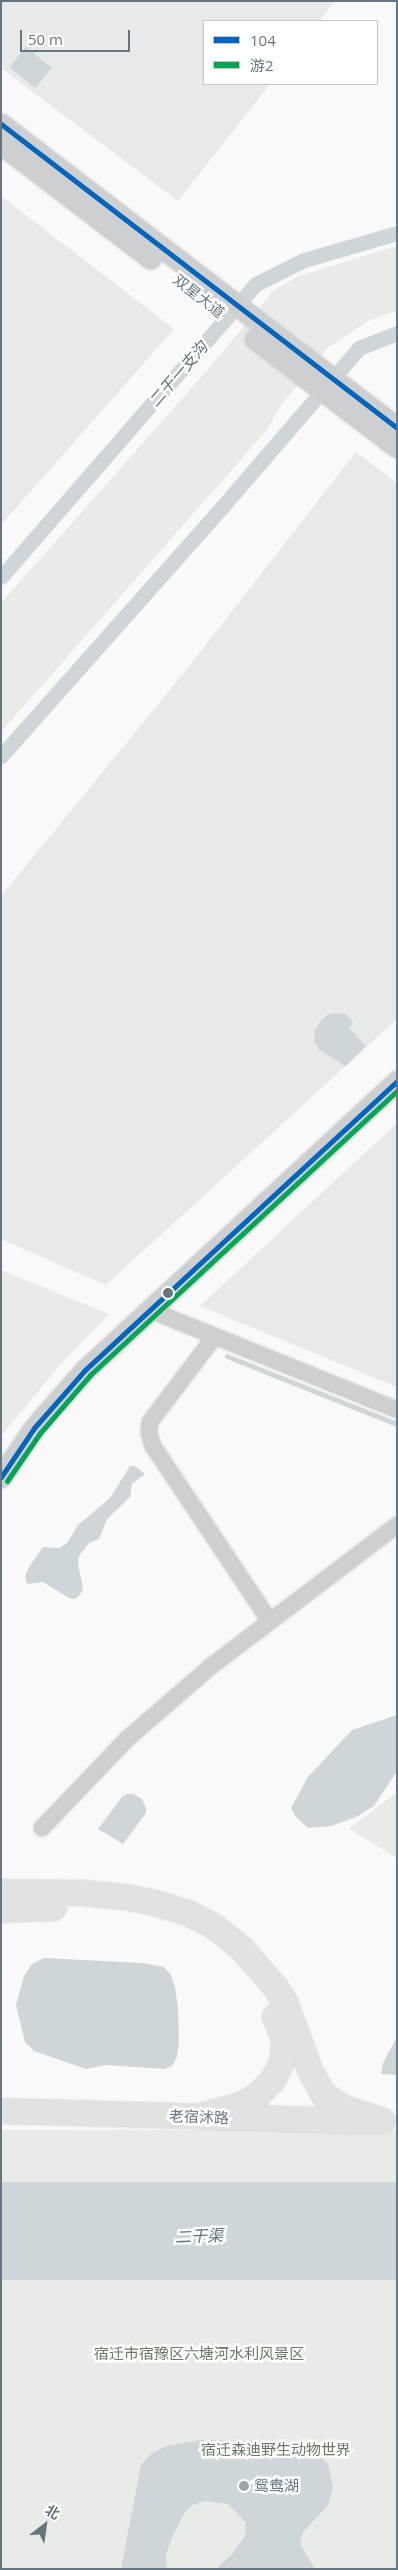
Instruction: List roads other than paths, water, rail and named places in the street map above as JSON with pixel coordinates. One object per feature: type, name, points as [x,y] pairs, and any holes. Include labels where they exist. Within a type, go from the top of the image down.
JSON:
[{"type":"main road","points":[[1,1892],[83,1893],[125,1897],[155,1902],[188,1913],[214,1927],[243,1950],[276,1988],[285,2002],[310,2070],[324,2095],[344,2108],[390,2121]]},
{"type":"main road","points":[[1,1910],[82,1907],[121,1909],[153,1916],[182,1925],[208,1939],[247,1974],[265,1996],[281,2031],[284,2048],[281,2065],[273,2080],[257,2096],[234,2108],[197,2117]]},
{"type":"main road","name":"老宿沭路","points":[[1,2111],[390,2121]]},
{"type":"street","name":"双星大道","points":[[1,124],[209,295]]},
{"type":"street","name":"双星大道","points":[[1,144],[209,295]]},
{"type":"street","points":[[209,295],[362,412],[397,447]]},
{"type":"street","points":[[362,412],[397,428]]},
{"type":"street","points":[[1,1477],[34,1428],[85,1370],[397,1081]]},
{"type":"street","points":[[150,1310],[397,1410]]},
{"type":"street","points":[[215,1336],[150,1422],[149,1433],[154,1446],[269,1620]]},
{"type":"street","points":[[42,1828],[126,1739],[210,1667],[269,1620],[397,1525]]},
{"type":"water","points":[[26,47],[52,68],[35,88],[10,67]]},
{"type":"water","points":[[336,1013],[346,1014],[353,1023],[349,1028],[366,1046],[346,1066],[319,1050],[314,1041],[315,1031],[320,1022],[327,1015]]},
{"type":"water","points":[[130,1466],[135,1466],[145,1474],[132,1484],[130,1497],[107,1519],[99,1539],[89,1543],[79,1556],[78,1564],[83,1588],[80,1595],[75,1599],[69,1598],[43,1582],[27,1584],[25,1576],[43,1547],[59,1548],[67,1543],[78,1525],[110,1498]]},
{"type":"water","points":[[397,1715],[397,1771],[374,1806],[358,1816],[331,1826],[308,1828],[296,1817],[291,1808],[308,1777],[352,1730]]},
{"type":"water","points":[[127,1794],[133,1794],[142,1799],[146,1813],[123,1844],[98,1829],[122,1797]]},
{"type":"water","points":[[44,1958],[142,1963],[164,1967],[171,1975],[178,2008],[179,2042],[177,2057],[172,2066],[164,2069],[106,2065],[86,2069],[34,2051],[25,2042],[16,2005],[24,1976],[32,1964]]},
{"type":"water","points":[[397,2037],[397,2075],[381,2074],[383,2063]]},
{"type":"water","name":"二干渠","points":[[1,2182],[397,2182],[397,2280],[1,2280]]},
{"type":"water","points":[[201,2440],[300,2442],[328,2464],[333,2487],[328,2505],[304,2531],[300,2544],[315,2569],[216,2569],[233,2553],[245,2536],[246,2523],[228,2504],[204,2501],[192,2505],[185,2512],[166,2554],[167,2569],[121,2569],[141,2465],[152,2453],[167,2446]]},
{"type":"waterway","name":"二干一支沟","points":[[1,577],[256,284],[304,260],[397,233]]},
{"type":"waterway","points":[[1,756],[223,506],[359,348],[397,333]]},
{"type":"waterway","points":[[227,1356],[397,1424]]},
{"type":"place","name":"鸳鸯湖","points":[[244,2486]]},
{"type":"park label","name":"宿迁市宿豫区六塘河水利风景区","points":[[199,2354]]},
{"type":"park label","name":"宿迁森迪野生动物世界","points":[[276,2450]]}]
